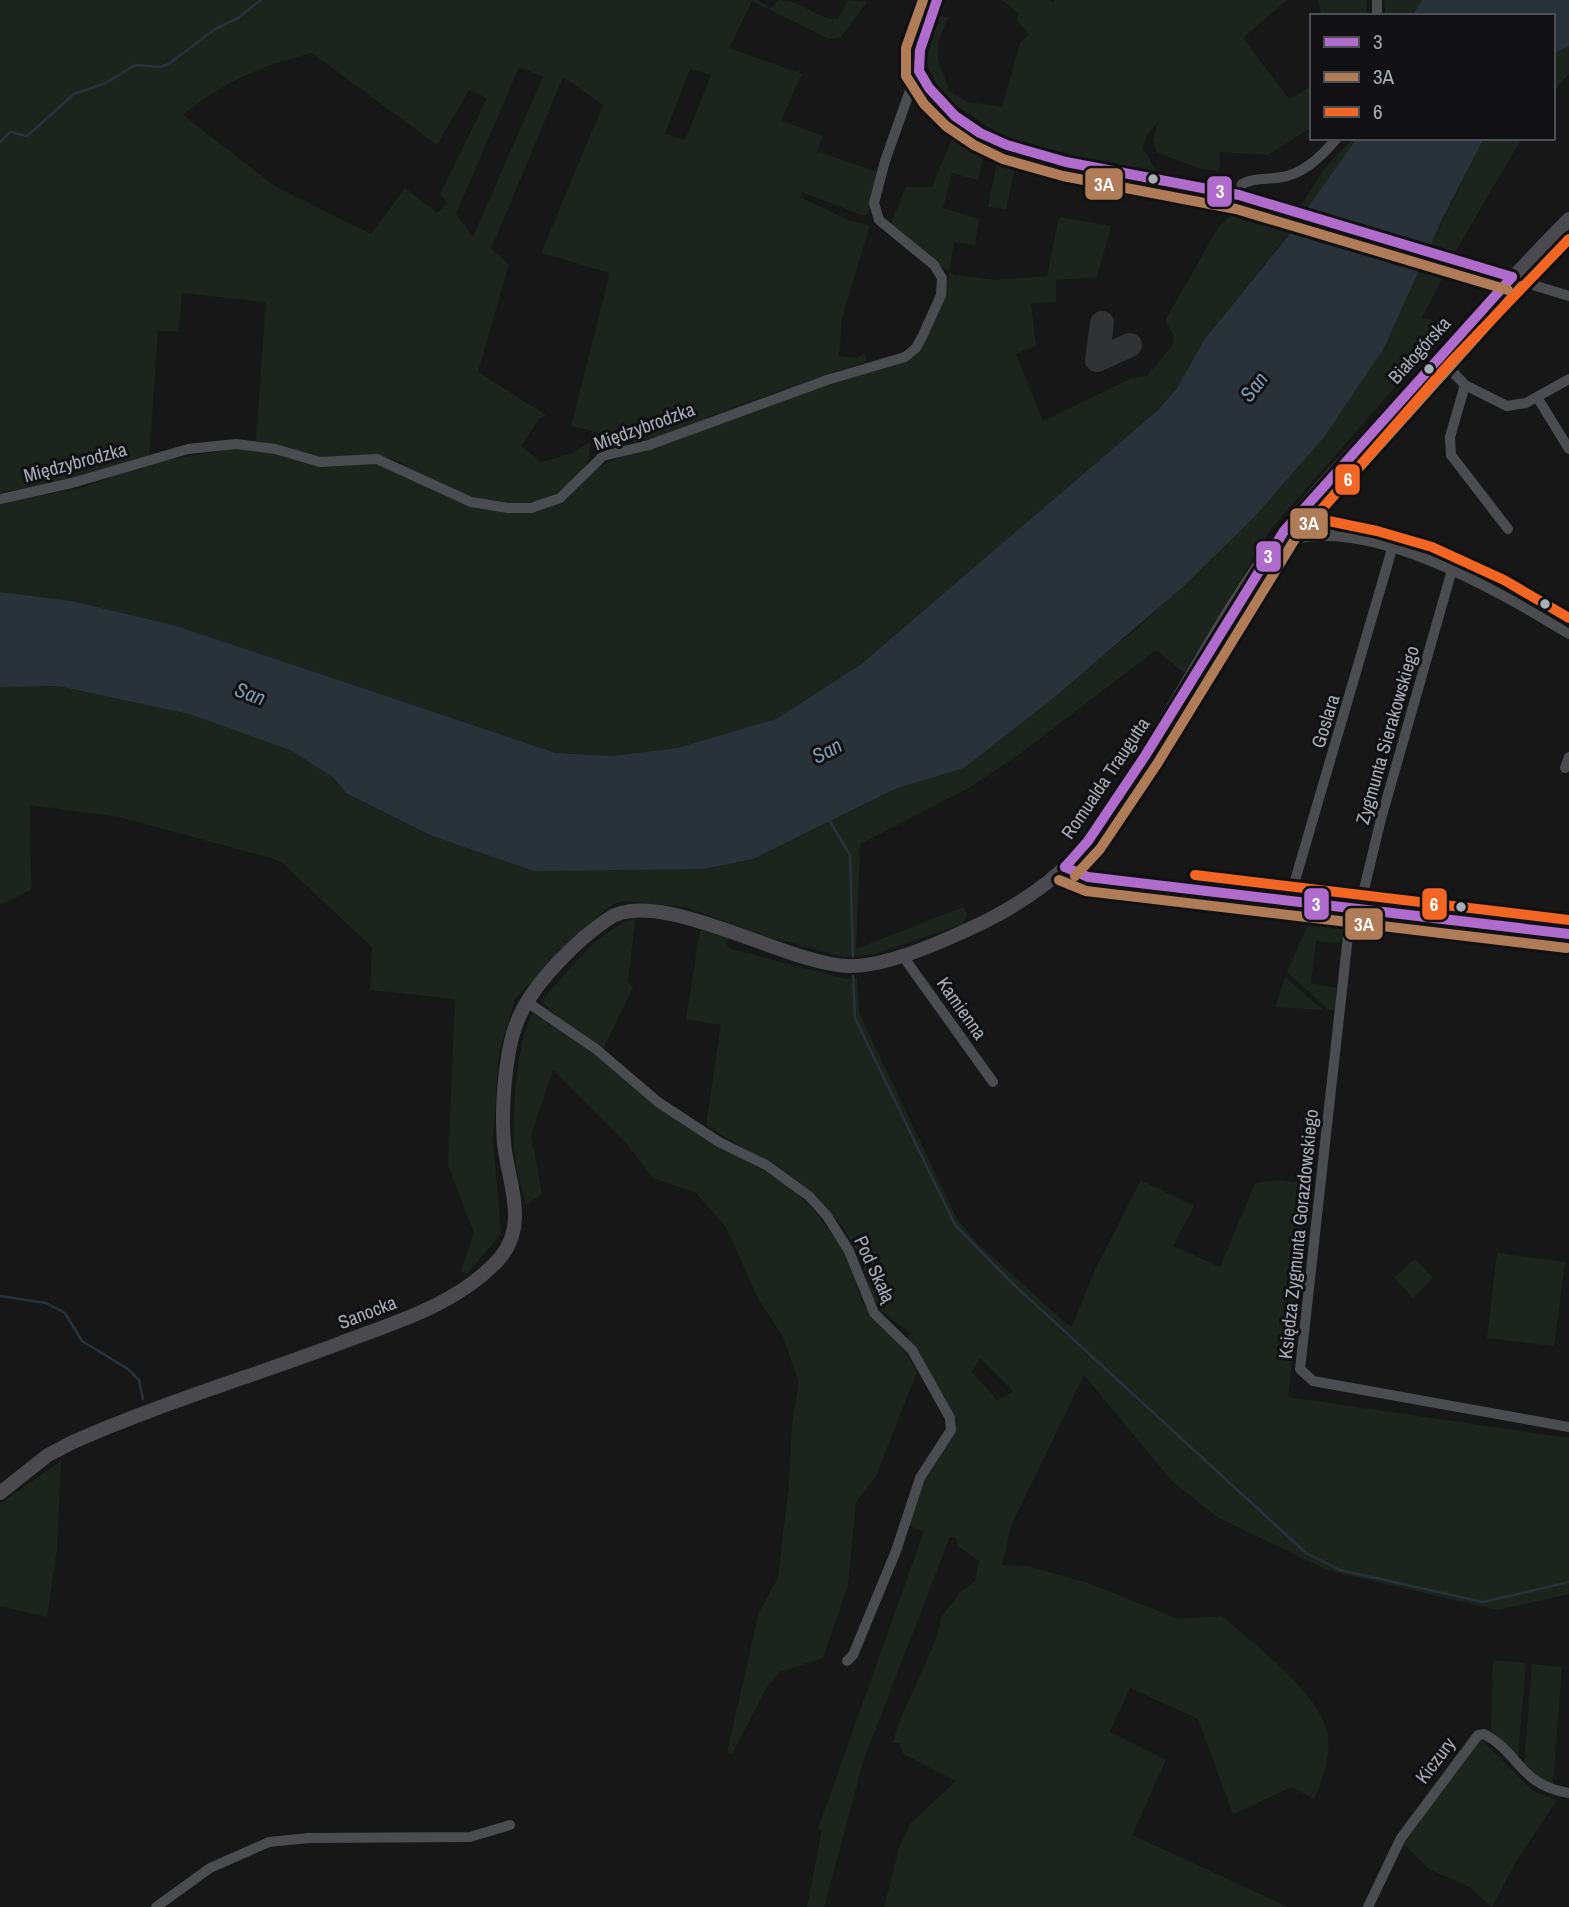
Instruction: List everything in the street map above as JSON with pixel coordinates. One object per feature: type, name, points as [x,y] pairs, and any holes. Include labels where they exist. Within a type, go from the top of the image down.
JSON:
[{"type":"street","points":[[937,0],[919,56],[918,68],[922,79],[941,104],[956,117],[997,141],[1054,161],[1157,178],[1199,190],[1239,195],[1569,296]]},
{"type":"street","name":"Międzybrodzka","points":[[0,499],[72,483],[188,449],[236,444],[275,449],[320,462],[367,458],[385,461],[446,493],[471,502],[508,509],[531,508],[560,498],[603,456],[649,445],[827,380],[905,357],[916,348],[941,295],[942,278],[934,265],[878,220],[874,203],[885,161],[918,68]]},
{"type":"street","points":[[1239,195],[1242,184],[1251,179],[1286,177],[1304,169],[1335,140]]},
{"type":"street","name":"Białogórska","points":[[1299,513],[1438,356],[1569,219]]},
{"type":"street","points":[[1438,356],[1465,386],[1507,406],[1516,406],[1537,397],[1569,379]]},
{"type":"street","points":[[1465,386],[1450,437],[1451,455],[1508,528]]},
{"type":"street","points":[[1537,397],[1569,449]]},
{"type":"street","points":[[1331,528],[1322,502],[1332,476]]},
{"type":"street","points":[[1316,535],[1304,529],[1299,513],[1316,514],[1341,537]]},
{"type":"street","name":"Romualda Traugutta","points":[[527,1002],[580,943],[608,919],[627,911],[648,910],[693,920],[827,964],[860,966],[902,955],[985,921],[1065,867],[1088,841],[1138,766],[1272,548],[1299,513]]},
{"type":"street","points":[[1272,548],[1295,537],[1316,535],[1341,537],[1392,549],[1480,581],[1569,634]]},
{"type":"street","name":"Goslara","points":[[1289,901],[1392,549]]},
{"type":"street","name":"Zygmunta Sierakowskiego","points":[[1355,909],[1452,570]]},
{"type":"street","points":[[1065,867],[1088,877],[1569,934]]},
{"type":"street","name":"Księdza Zygmunta Gorazdowskiego","points":[[1355,909],[1300,1370],[1303,1376],[1313,1381],[1569,1427]]},
{"type":"street","name":"Kamienna","points":[[902,955],[993,1082]]},
{"type":"street","name":"Sanocka","points":[[0,1493],[48,1455],[73,1442],[429,1309],[485,1272],[507,1247],[515,1228],[515,1204],[503,1124],[513,1032],[527,1002]]},
{"type":"street","name":"Pod Skałą","points":[[527,1002],[596,1049],[658,1102],[719,1142],[765,1165],[809,1196],[827,1216],[849,1251],[874,1313],[904,1340],[950,1418],[951,1430],[920,1478],[896,1551],[853,1655],[847,1661]]},
{"type":"street","name":"Kiczury","points":[[1368,1907],[1401,1839],[1478,1735],[1484,1734],[1494,1741],[1538,1784],[1569,1793]]},
{"type":"street","points":[[156,1907],[210,1868],[269,1842],[309,1838],[470,1837],[510,1825]]},
{"type":"shaded area","points":[[0,0],[758,0],[770,9],[779,0],[838,19],[848,0],[867,2],[841,37],[829,39],[752,1],[729,48],[802,74],[781,120],[823,136],[817,151],[877,172],[868,215],[861,215],[802,192],[800,197],[850,221],[870,225],[842,318],[839,356],[857,358],[865,353],[867,361],[736,406],[653,440],[638,443],[571,426],[610,273],[541,253],[603,105],[563,77],[491,249],[509,264],[478,372],[546,415],[539,419],[521,446],[542,462],[572,453],[590,442],[589,460],[574,479],[557,492],[518,504],[497,504],[455,492],[392,459],[366,456],[323,459],[256,441],[266,302],[182,293],[179,332],[158,331],[149,456],[42,487],[0,492]],"holes":[[[312,53],[437,145],[469,90],[487,98],[440,194],[448,204],[437,213],[405,188],[371,234],[276,187],[183,115],[228,84],[260,69]],[[519,67],[543,77],[473,237],[456,214]],[[690,69],[711,75],[685,140],[665,134]]]},
{"type":"shaded area","points":[[1002,0],[1050,0],[1053,3],[1056,0],[1287,0],[1243,38],[1289,99],[1310,87],[1310,128],[1268,155],[1220,152],[1219,171],[1200,169],[1156,152],[1153,140],[1158,122],[1147,135],[1143,148],[1156,171],[1083,161],[1039,150],[1000,135],[943,96],[925,62],[940,16],[948,17],[938,43],[938,60],[950,92],[968,102],[1002,107],[1020,43],[1029,34],[1016,20],[1019,14]]},
{"type":"shaded area","points":[[1318,0],[1367,0],[1366,14],[1322,14]]},
{"type":"shaded area","points":[[1385,0],[1422,0],[1413,14],[1385,14]]},
{"type":"shaded area","points":[[1569,46],[1569,74],[1555,89],[1555,53]]},
{"type":"shaded area","points":[[958,124],[987,141],[978,180],[952,173],[943,208],[979,219],[975,245],[954,242],[949,271],[955,275],[995,280],[1047,276],[1059,217],[1111,226],[1097,277],[1056,280],[1056,302],[1031,303],[1036,346],[1016,354],[1043,421],[1132,378],[1147,376],[1174,343],[1173,334],[1165,321],[1218,228],[1232,214],[1248,219],[1253,208],[1298,222],[1204,340],[1177,388],[1158,410],[860,665],[776,719],[677,748],[612,756],[556,753],[177,626],[72,601],[0,592],[0,504],[81,488],[154,462],[238,448],[268,451],[315,466],[387,464],[477,509],[529,512],[566,500],[596,468],[619,458],[781,399],[908,361],[923,344],[936,320],[949,272],[890,225],[906,187],[932,187]]},
{"type":"shaded area","points":[[1351,140],[1356,140],[1306,210],[1300,207],[1325,168]]},
{"type":"shaded area","points":[[1483,140],[1521,140],[1455,252],[1430,247]]},
{"type":"shaded area","points":[[1000,146],[1018,154],[1006,209],[988,207]]},
{"type":"shaded area","points":[[1426,256],[1449,265],[1422,318],[1433,321],[1444,331],[1271,529],[1184,673],[1156,650],[1017,756],[969,788],[860,844],[856,949],[963,907],[967,915],[963,924],[874,954],[844,957],[766,936],[685,907],[625,901],[614,904],[593,920],[515,999],[499,1052],[493,1140],[501,1234],[467,1274],[461,1271],[474,1233],[448,1165],[455,999],[370,990],[372,947],[282,863],[119,817],[30,805],[31,890],[0,905],[0,687],[58,686],[189,714],[290,750],[334,778],[346,793],[430,835],[652,868],[704,869],[753,859],[895,789],[964,768],[1142,624],[1258,513],[1325,436],[1384,348]]},
{"type":"shaded area","points":[[1312,916],[1344,922],[1343,938],[1339,943],[1316,941],[1311,983],[1336,988],[1336,1010],[1329,1010],[1287,972]]},
{"type":"shaded area","points":[[635,919],[628,982],[633,987],[604,1048],[557,1017],[542,1001],[572,965],[597,941],[622,923]]},
{"type":"shaded area","points":[[700,930],[729,938],[727,945],[732,949],[846,979],[857,978],[859,1013],[957,1219],[976,1242],[1072,1326],[1096,1268],[1141,1180],[1194,1206],[1173,1246],[1220,1267],[1255,1183],[1278,1180],[1313,1184],[1288,1397],[1569,1438],[1569,1594],[1497,1610],[1327,1570],[1217,1517],[1172,1481],[1084,1375],[1011,1526],[1002,1565],[1028,1566],[1091,1584],[1178,1619],[1222,1616],[1282,1669],[1311,1700],[1321,1716],[1328,1739],[1326,1766],[1314,1799],[1292,1787],[1233,1814],[1198,1719],[1130,1688],[1110,1732],[1166,1760],[1132,1835],[1288,1907],[884,1907],[900,1845],[910,1824],[956,1781],[903,1754],[900,1743],[893,1743],[898,1725],[936,1639],[942,1616],[960,1593],[975,1581],[979,1561],[958,1546],[956,1538],[950,1537],[864,1759],[824,1907],[807,1907],[822,1830],[818,1829],[924,1531],[909,1526],[922,1486],[954,1434],[957,1420],[907,1337],[912,1334],[882,1312],[870,1293],[862,1260],[842,1226],[810,1190],[706,1125],[721,1025],[686,1019]],"holes":[[[980,1358],[1013,1391],[997,1400],[972,1372]]]},
{"type":"shaded area","points":[[1285,977],[1323,1010],[1275,1007]]},
{"type":"shaded area","points":[[533,1013],[588,1048],[682,1123],[791,1187],[813,1209],[848,1256],[862,1303],[904,1349],[917,1372],[876,1476],[856,1502],[848,1585],[823,1658],[780,1672],[767,1687],[732,1754],[727,1753],[759,1612],[778,1578],[789,1484],[792,1424],[799,1383],[783,1337],[758,1298],[726,1227],[696,1193],[653,1178],[627,1144],[553,1070],[531,1135],[542,1194],[526,1205],[515,1154],[514,1116],[519,1058]]},
{"type":"shaded area","points":[[1497,1253],[1565,1262],[1554,1346],[1487,1338]]},
{"type":"shaded area","points":[[1415,1259],[1433,1278],[1413,1298],[1394,1278]]},
{"type":"shaded area","points":[[61,1461],[57,1549],[47,1617],[0,1606],[0,1504]]},
{"type":"shaded area","points":[[1493,1660],[1526,1663],[1518,1757],[1491,1730]]},
{"type":"shaded area","points":[[1532,1664],[1562,1667],[1553,1784],[1542,1781],[1524,1764]]},
{"type":"shaded area","points":[[1480,1738],[1533,1791],[1557,1800],[1517,1860],[1492,1907],[1469,1887],[1429,1869],[1403,1843]]},
{"type":"water","points":[[1422,0],[1569,0],[1569,46],[1555,53],[1555,14],[1413,14]]},
{"type":"water","name":"San","points":[[1356,140],[1483,140],[1443,218],[1384,348],[1325,436],[1258,513],[1184,586],[1057,695],[964,768],[895,789],[753,859],[704,869],[534,871],[430,835],[346,793],[334,778],[290,750],[189,714],[58,686],[0,687],[0,592],[72,601],[177,626],[556,753],[612,756],[677,748],[776,719],[860,665],[1158,410],[1177,388],[1204,340],[1284,241]]},
{"type":"waterway","points":[[0,142],[10,132],[27,136],[74,94],[106,83],[135,65],[161,67],[170,63],[215,29],[238,18],[261,0]]},
{"type":"waterway","points":[[828,818],[850,855],[853,956]]},
{"type":"waterway","points":[[853,976],[855,1018],[955,1225],[1011,1282],[1306,1553],[1340,1570],[1483,1602],[1569,1582]]},
{"type":"waterway","points":[[0,1296],[46,1303],[65,1313],[82,1341],[128,1369],[139,1380],[143,1399]]},
{"type":"taxiway","points":[[1102,323],[1097,360],[1130,345]]},
{"type":"transit line","name":"3A","points":[[923,0],[906,48],[906,76],[924,104],[946,126],[974,145],[1003,159],[1063,176],[1236,209],[1508,290]]},
{"type":"transit line","name":"3","points":[[937,0],[920,50],[919,71],[929,88],[955,116],[980,133],[1007,145],[1066,162],[1239,195],[1512,277]]},
{"type":"transit line","name":"6","points":[[1569,239],[1448,365],[1314,518],[1377,531],[1432,547],[1504,580],[1569,618]]},
{"type":"transit line","name":"3","points":[[1065,867],[1088,841],[1145,756],[1284,531],[1512,277]]},
{"type":"transit line","name":"3A","points":[[1075,876],[1100,849],[1157,764],[1295,539],[1522,286]]},
{"type":"transit line","name":"3","points":[[1065,867],[1088,877],[1569,934]]},
{"type":"transit line","name":"6","points":[[1195,875],[1569,920]]},
{"type":"transit line","name":"3A","points":[[1059,880],[1086,891],[1567,948]]}]
